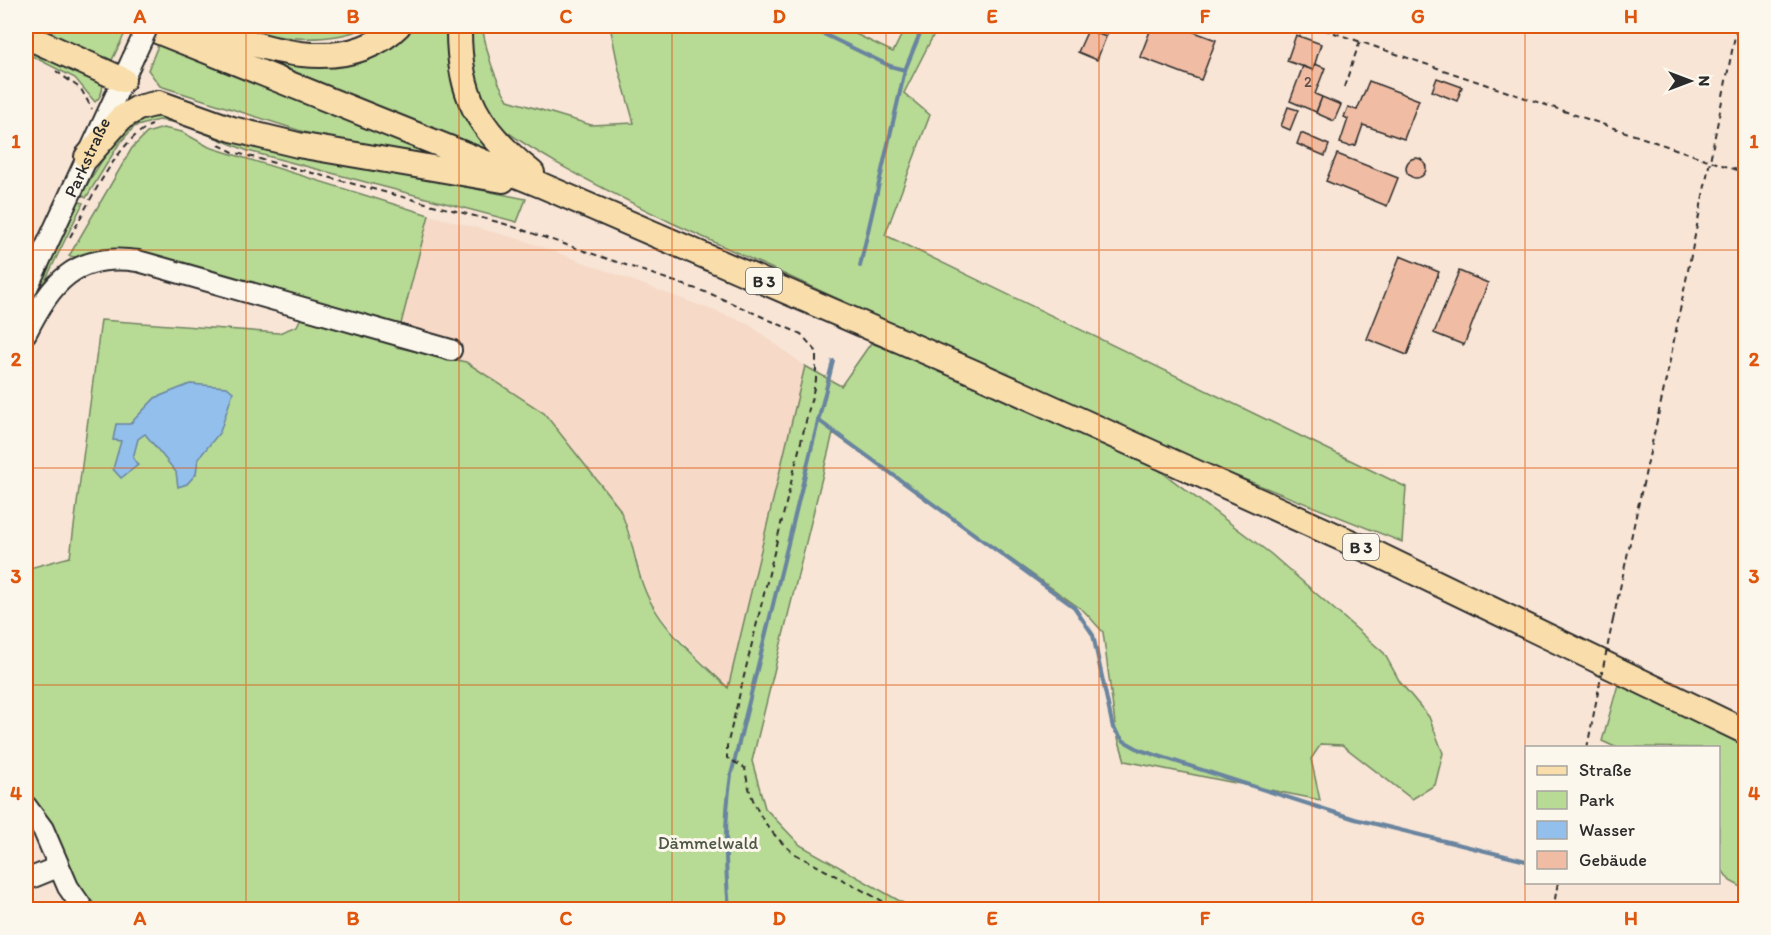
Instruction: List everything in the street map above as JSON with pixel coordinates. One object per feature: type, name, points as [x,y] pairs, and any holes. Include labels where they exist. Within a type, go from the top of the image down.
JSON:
[{"type":"main road","name":"B 3","points":[[147,26],[548,188],[1153,452],[1454,591],[1746,732]]},
{"type":"main road","points":[[202,26],[236,39],[283,52],[336,54],[361,48],[398,26]]},
{"type":"main road","points":[[459,26],[460,69],[472,108],[498,144],[548,188]]},
{"type":"main road","points":[[26,36],[128,68],[142,87],[181,109],[232,129],[298,145],[548,188]]},
{"type":"main road","points":[[87,157],[122,118],[138,108],[159,104],[181,109]]},
{"type":"street","name":"Parkstraße","points":[[26,290],[147,26]]},
{"type":"street","points":[[26,333],[41,303],[58,281],[75,268],[115,258],[138,261],[451,350]]},
{"type":"street","points":[[26,806],[44,829],[58,867],[84,909]]},
{"type":"street","points":[[26,880],[58,867]]},
{"type":"path","points":[[1314,26],[1708,162],[1746,173]]},
{"type":"path","points":[[1587,746],[1667,375],[1737,26]]},
{"type":"path","points":[[1344,87],[1360,41]]},
{"type":"path","points":[[47,68],[72,81],[96,112]]},
{"type":"path","points":[[65,245],[123,150],[138,133],[156,124]]},
{"type":"path","points":[[211,142],[234,153],[556,239],[732,302],[801,334],[811,344],[816,351],[818,364],[816,380],[727,746],[727,758],[745,768],[753,804],[780,842],[795,854],[899,909]]},
{"type":"path","points":[[1553,909],[1558,884]]},
{"type":"shaded area","points":[[429,215],[523,240],[747,323],[805,366],[728,688],[673,631],[649,601],[627,523],[619,508],[544,413],[395,347]]},
{"type":"green space","points":[[27,26],[119,26],[127,29],[112,60]]},
{"type":"green space","points":[[221,26],[370,26],[334,36],[296,38],[258,34]]},
{"type":"green space","points":[[411,26],[451,26],[505,160],[242,52],[265,57],[405,32]]},
{"type":"green space","points":[[469,26],[482,26],[491,64],[508,100],[591,125],[634,123],[619,70],[610,26],[839,26],[893,52],[906,26],[938,26],[904,93],[930,115],[885,235],[1406,487],[1402,542],[1153,443],[670,222],[570,171],[517,139],[497,124],[485,111],[474,81]]},
{"type":"green space","points":[[26,43],[102,80],[103,89],[99,97],[95,102],[75,78],[26,53]]},
{"type":"green space","points":[[159,43],[450,159],[354,148],[160,86],[148,70]]},
{"type":"green space","points":[[160,110],[301,154],[526,199],[517,222],[248,151],[179,123],[158,120],[134,127],[119,144],[86,198],[81,194],[121,130]]},
{"type":"green space","name":"Dämmelwald","points":[[163,128],[182,132],[209,147],[429,215],[395,347],[466,362],[544,413],[619,508],[645,590],[657,613],[686,647],[728,688],[805,366],[841,386],[871,343],[961,377],[1151,464],[1271,554],[1384,653],[1400,682],[1429,717],[1443,753],[1435,785],[1412,799],[1342,745],[1321,744],[1311,759],[1320,800],[1125,761],[1116,731],[1103,632],[1084,611],[833,433],[752,761],[765,808],[800,845],[914,909],[92,909],[26,798],[26,569],[70,557],[101,320],[279,333],[297,326],[308,302],[120,249],[88,256],[69,256],[132,148],[147,133]]},
{"type":"green space","points":[[78,201],[83,203],[26,320],[26,305]]},
{"type":"green space","points":[[1619,681],[1745,746],[1745,889],[1730,881],[1720,867],[1720,746],[1613,746],[1602,741]]},
{"type":"water","points":[[190,384],[227,387],[233,392],[220,432],[198,459],[196,474],[187,484],[178,487],[176,472],[145,434],[138,439],[133,458],[138,465],[121,478],[113,469],[121,441],[113,440],[116,424],[130,424],[155,398]]},
{"type":"building","points":[[1089,26],[1111,26],[1106,37],[1088,30]]},
{"type":"building","points":[[1152,26],[1178,26],[1216,40],[1201,80],[1140,57]]},
{"type":"building","points":[[1088,30],[1106,37],[1097,60],[1078,52]]},
{"type":"building","points":[[1296,35],[1321,44],[1313,70],[1287,61]]},
{"type":"building","points":[[1315,64],[1325,68],[1315,94],[1322,97],[1316,112],[1290,101],[1303,66],[1313,70]]},
{"type":"building","points":[[1437,78],[1462,87],[1457,101],[1432,91]]},
{"type":"building","points":[[1369,81],[1419,100],[1404,139],[1363,125],[1356,145],[1349,146],[1340,143],[1348,119],[1344,117],[1348,107],[1357,110]]},
{"type":"building","points":[[1322,97],[1341,105],[1334,121],[1316,113]]},
{"type":"building","points":[[1288,107],[1298,110],[1290,130],[1281,126]]},
{"type":"building","points":[[1301,133],[1329,145],[1325,156],[1297,144]]},
{"type":"building","points":[[1337,154],[1398,178],[1387,206],[1326,181]]},
{"type":"building","points":[[1412,158],[1420,158],[1426,164],[1426,172],[1420,178],[1412,178],[1406,172],[1406,164]]},
{"type":"building","points":[[1400,256],[1439,272],[1407,355],[1367,339]]},
{"type":"building","points":[[1459,271],[1488,283],[1464,345],[1434,333]]},
{"type":"waterway","points":[[807,26],[890,66],[905,70]]},
{"type":"waterway","points":[[860,266],[905,70],[923,26]]},
{"type":"waterway","points":[[729,910],[726,842],[731,775],[833,361]]},
{"type":"waterway","points":[[818,420],[1074,607],[1093,635],[1113,728],[1124,741],[1140,750],[1355,819],[1525,861]]}]
